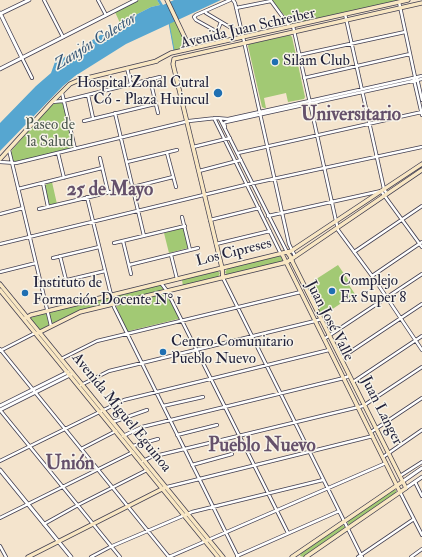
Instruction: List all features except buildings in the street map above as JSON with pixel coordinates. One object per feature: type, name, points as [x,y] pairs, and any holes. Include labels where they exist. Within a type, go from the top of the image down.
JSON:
[{"type":"main road","name":"Avenida Juan Schreiber","points":[[170,54],[408,0]]},
{"type":"main road","points":[[167,1],[187,43],[185,50],[189,55]]},
{"type":"main road","name":"Avenida Juan Schreiber","points":[[172,60],[244,42],[422,3]]},
{"type":"main road","points":[[184,36],[197,51],[194,54]]},
{"type":"main road","name":"Avenida Juan Schreiber","points":[[170,54],[174,55],[172,60]]},
{"type":"main road","points":[[156,61],[170,54]]},
{"type":"main road","points":[[0,159],[61,92],[75,81],[156,61],[172,60],[222,268],[223,278]]},
{"type":"main road","name":"Los Cipreses","points":[[26,318],[111,295],[282,254],[336,221],[422,164]]},
{"type":"main road","name":"Los Cipreses","points":[[37,333],[79,312],[286,262],[422,170]]},
{"type":"main road","name":"Juan Langer","points":[[289,251],[291,259],[353,382],[361,406],[376,429],[406,488]]},
{"type":"main road","name":"Juan José Valle","points":[[282,254],[344,378],[361,406],[371,432],[400,492]]},
{"type":"main road","points":[[178,279],[181,280],[181,288]]},
{"type":"main road","name":"Avenida Miguel Eguinoa","points":[[0,284],[1,289],[116,431],[133,446],[135,451]]},
{"type":"main road","name":"Avenida Miguel Eguinoa","points":[[101,411],[113,422],[122,436],[207,540],[223,557]]},
{"type":"main road","name":"Avenida Miguel Eguinoa","points":[[143,461],[147,470],[165,488]]},
{"type":"main road","points":[[292,557],[299,555],[402,482]]},
{"type":"main road","points":[[28,557],[34,556],[58,542],[165,488]]},
{"type":"main road","points":[[306,557],[406,488]]},
{"type":"main road","name":"Avenida Miguel Eguinoa","points":[[207,540],[218,557]]},
{"type":"street","points":[[29,0],[0,14],[32,78]]},
{"type":"street","points":[[44,0],[63,37]]},
{"type":"street","points":[[98,0],[106,15]]},
{"type":"street","points":[[0,69],[136,0]]},
{"type":"street","points":[[225,41],[223,36],[194,18],[195,15],[230,0]]},
{"type":"street","points":[[233,0],[268,147],[289,244],[289,251]]},
{"type":"street","points":[[236,8],[271,1],[291,26],[294,32],[339,232],[372,276],[422,350]]},
{"type":"street","points":[[399,2],[422,100]]},
{"type":"street","points":[[204,11],[234,30],[241,29]]},
{"type":"street","points":[[345,14],[377,157],[382,190],[402,220],[421,243],[422,247]]},
{"type":"street","points":[[217,32],[221,22]]},
{"type":"street","points":[[299,55],[405,32]]},
{"type":"street","points":[[304,78],[410,54]]},
{"type":"street","points":[[127,68],[130,84]]},
{"type":"street","points":[[416,79],[422,76]]},
{"type":"street","points":[[52,102],[64,101],[160,77]]},
{"type":"street","points":[[150,79],[158,114]]},
{"type":"street","points":[[238,153],[422,113],[416,79]]},
{"type":"street","points":[[0,162],[12,163],[187,122],[214,118],[228,119],[362,90],[422,79]]},
{"type":"street","points":[[61,92],[75,149]]},
{"type":"street","points":[[88,95],[93,118]]},
{"type":"street","points":[[84,121],[155,104]]},
{"type":"street","points":[[115,113],[144,236]]},
{"type":"street","points":[[225,127],[225,122],[260,113]]},
{"type":"street","name":"Juan José Valle","points":[[214,118],[236,162],[250,184],[259,208],[282,254]]},
{"type":"street","points":[[219,118],[238,153],[250,184],[283,246],[295,256]]},
{"type":"street","points":[[193,147],[230,138]]},
{"type":"street","points":[[0,244],[250,184],[422,147]]},
{"type":"street","points":[[9,150],[51,326]]},
{"type":"street","points":[[127,162],[177,150]]},
{"type":"street","points":[[58,153],[64,178]]},
{"type":"street","points":[[167,153],[176,187]]},
{"type":"street","points":[[100,158],[108,192]]},
{"type":"street","points":[[199,171],[241,160]]},
{"type":"street","points":[[18,189],[102,168]]},
{"type":"street","points":[[133,187],[173,177]]},
{"type":"street","points":[[43,183],[48,207]]},
{"type":"street","points":[[39,209],[119,190]]},
{"type":"street","points":[[268,216],[382,190]]},
{"type":"street","points":[[87,198],[113,304],[237,556],[339,511]]},
{"type":"street","points":[[354,252],[422,206]]},
{"type":"street","points":[[0,214],[23,208]]},
{"type":"street","points":[[210,220],[259,208]]},
{"type":"street","points":[[182,217],[190,250]]},
{"type":"street","points":[[114,243],[185,226]]},
{"type":"street","points":[[216,244],[270,231]]},
{"type":"street","points":[[123,241],[131,274]]},
{"type":"street","points":[[372,276],[421,243]]},
{"type":"street","points":[[283,246],[286,247],[289,244]]},
{"type":"street","points":[[53,258],[99,247]]},
{"type":"street","points":[[129,265],[198,248]]},
{"type":"street","points":[[171,255],[178,279]]},
{"type":"street","points":[[60,256],[66,280]]},
{"type":"street","points":[[0,272],[36,263]]},
{"type":"street","points":[[42,286],[105,271]]},
{"type":"street","points":[[324,339],[422,274]]},
{"type":"street","points":[[223,278],[360,556],[414,519]]},
{"type":"street","points":[[161,283],[167,291],[288,534]]},
{"type":"street","points":[[60,360],[93,343],[301,292]]},
{"type":"street","points":[[341,359],[422,304]]},
{"type":"street","points":[[80,385],[109,371],[321,319]]},
{"type":"street","points":[[37,333],[0,350],[169,557],[386,463]]},
{"type":"street","points":[[353,382],[422,336]]},
{"type":"street","points":[[0,461],[124,400],[330,350]]},
{"type":"street","points":[[143,461],[184,449],[361,406],[422,367]]},
{"type":"street","points":[[70,373],[0,409],[120,557]]},
{"type":"street","points":[[122,436],[140,428],[170,420],[349,376]]},
{"type":"street","points":[[163,406],[203,396]]},
{"type":"street","points":[[371,432],[422,398]]},
{"type":"street","points":[[113,422],[147,410]]},
{"type":"street","points":[[178,435],[217,425]]},
{"type":"street","points":[[383,457],[422,430]]},
{"type":"street","points":[[81,449],[116,431]]},
{"type":"street","points":[[165,488],[199,478],[373,436]]},
{"type":"street","points":[[133,446],[158,439]]},
{"type":"street","points":[[0,518],[135,451]]},
{"type":"street","points":[[192,465],[232,454]]},
{"type":"street","points":[[400,476],[422,462]]},
{"type":"street","points":[[402,482],[422,468]]},
{"type":"street","points":[[0,470],[71,557]]},
{"type":"street","points":[[44,524],[147,470]]},
{"type":"street","points":[[406,488],[422,477]]},
{"type":"street","points":[[91,557],[111,546],[186,514],[323,480]]},
{"type":"street","points":[[415,482],[422,496]]},
{"type":"street","name":"Juan José Valle","points":[[400,492],[422,535]]},
{"type":"street","points":[[0,546],[6,557]]},
{"type":"street","points":[[411,557],[422,549]]},
{"type":"green space","points":[[139,0],[157,0],[160,5],[151,7],[120,23],[115,12]]},
{"type":"green space","points":[[271,0],[403,0],[292,24]]},
{"type":"green space","points":[[175,21],[186,44],[184,48],[174,51],[169,23]]},
{"type":"green space","name":"Silam Club","points":[[290,35],[292,37],[305,97],[304,99],[288,102],[286,93],[264,98],[266,108],[264,108],[262,107],[248,46],[249,44]]},
{"type":"green space","name":"Paseo de la Salud","points":[[61,102],[63,104],[73,148],[18,162],[13,161],[11,153],[12,150],[51,105]]},
{"type":"green space","points":[[52,182],[57,204],[51,205],[49,204],[45,185]]},
{"type":"green space","points":[[182,228],[184,230],[188,248],[169,253],[164,233]]},
{"type":"green space","points":[[279,256],[283,262],[227,275],[225,272],[228,268]]},
{"type":"green space","name":"Complejo Ex Super 8","points":[[338,265],[349,281],[347,282],[355,294],[322,316],[307,285]]},
{"type":"green space","points":[[217,271],[220,273],[218,277],[183,286],[182,280]]},
{"type":"green space","points":[[160,285],[163,288],[163,291],[115,302],[113,300],[114,296]]},
{"type":"green space","points":[[166,293],[179,318],[178,319],[127,331],[116,306]]},
{"type":"green space","points":[[109,298],[111,300],[110,303],[79,311],[53,323],[51,322],[49,312]]},
{"type":"green space","points":[[46,313],[49,325],[40,330],[30,318]]},
{"type":"green space","points":[[393,490],[396,490],[396,493],[349,525],[348,524],[348,521]]},
{"type":"green space","points":[[343,525],[345,527],[344,530],[304,557],[300,556],[301,553]]},
{"type":"water","name":"Zanjón Colector","points":[[157,0],[160,0],[163,5],[174,0],[221,0],[126,44],[75,76],[63,86],[0,151],[0,123],[36,86],[51,73],[55,62],[120,23],[151,7],[160,5]]},
{"type":"waterway","points":[[169,23],[174,50]]},
{"type":"place","name":"Silam Club","points":[[275,62]]},
{"type":"place","name":"Hospital Zonal Cutral Có - Plaza Huincul","points":[[218,93]]},
{"type":"place","name":"Complejo Ex Super 8","points":[[332,291]]},
{"type":"place","name":"Instituto de Formación Docente N° 1","points":[[25,293]]},
{"type":"place","name":"Centro Comunitario Pueblo Nuevo","points":[[163,352]]},
{"type":"district","name":"Universitario","points":[[351,116]]},
{"type":"district","name":"25 de Mayo","points":[[110,191]]},
{"type":"district","name":"Pueblo Nuevo","points":[[262,447]]},
{"type":"district","name":"Unión","points":[[70,465]]}]
